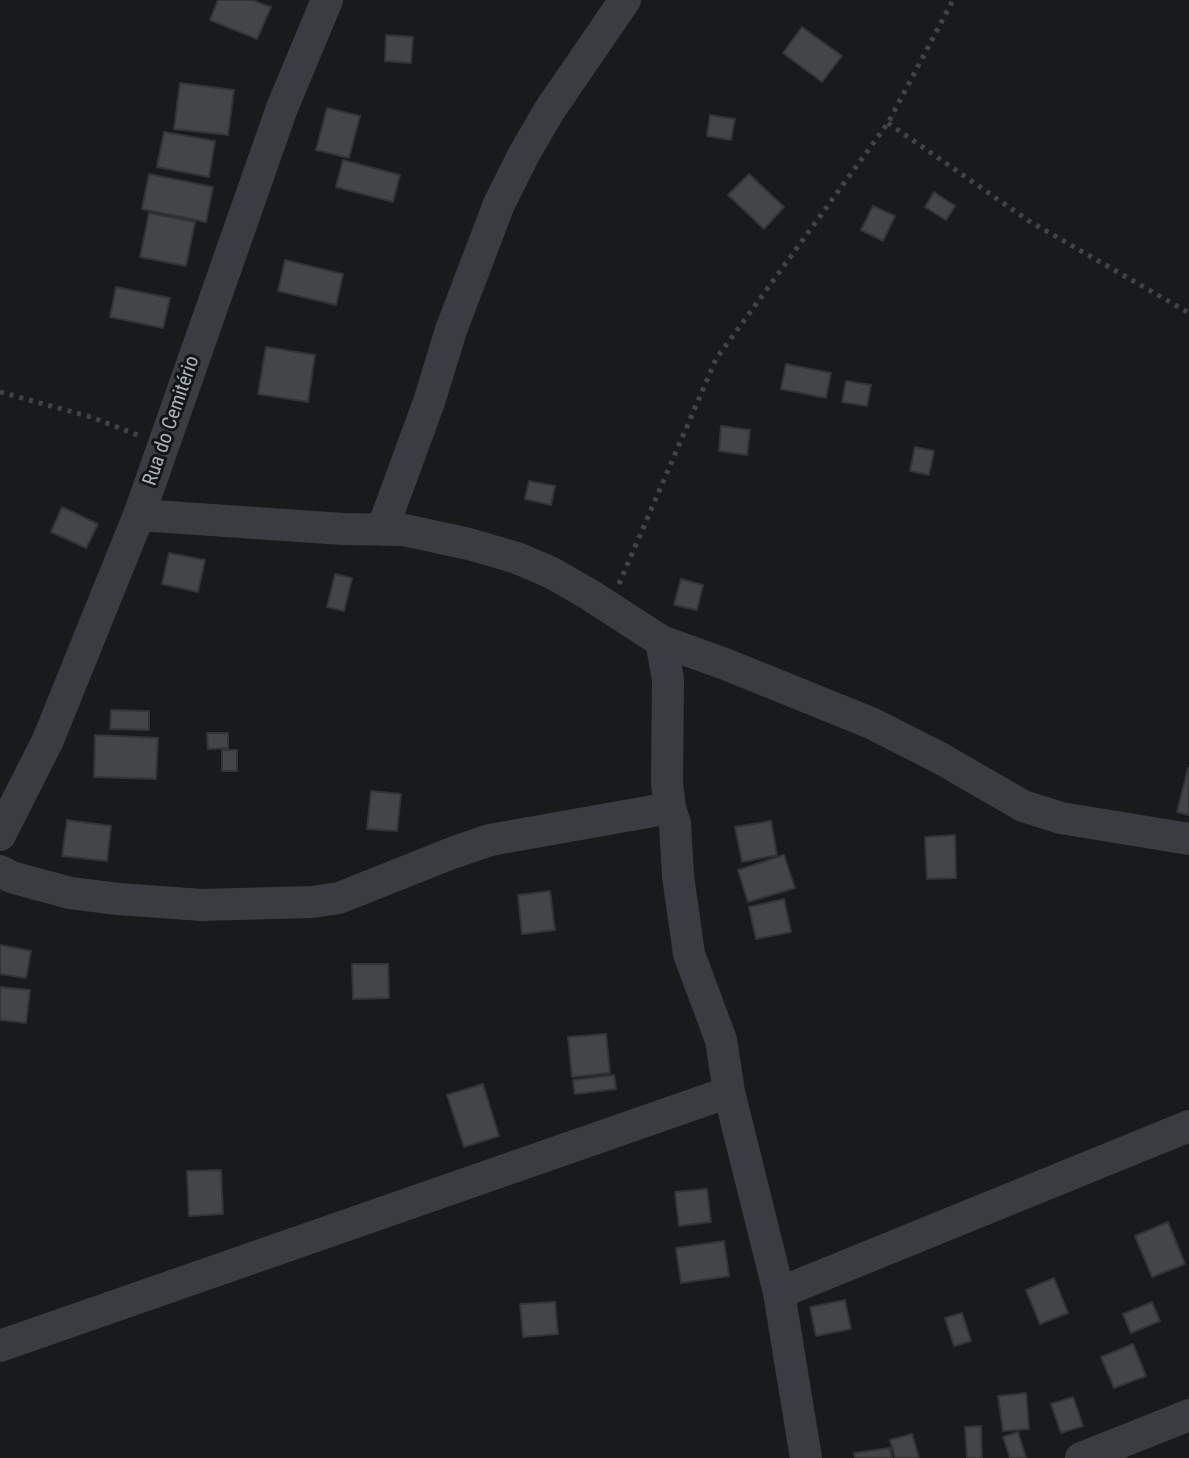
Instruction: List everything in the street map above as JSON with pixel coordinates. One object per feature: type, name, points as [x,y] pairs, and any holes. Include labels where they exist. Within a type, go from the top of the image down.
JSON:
[{"type":"street","name":"Rua do Cemitério","points":[[0,835],[48,740],[139,515],[282,108],[327,0]]},
{"type":"street","points":[[382,530],[429,402],[455,318],[499,204],[549,111],[625,0]]},
{"type":"street","points":[[139,515],[343,529],[404,530],[517,558],[552,573],[661,641],[871,723],[1023,806],[1061,818],[1189,839]]},
{"type":"street","points":[[661,641],[668,679],[670,808],[675,823],[678,876],[689,954],[721,1040],[729,1092],[779,1293],[806,1458]]},
{"type":"street","points":[[0,871],[11,877],[70,893],[105,898],[202,905],[312,902],[339,898],[490,840],[670,808]]},
{"type":"street","points":[[0,1346],[729,1092]]},
{"type":"street","points":[[779,1293],[1189,1126]]},
{"type":"street","points":[[1081,1458],[1189,1415]]},
{"type":"path","points":[[609,607],[716,359],[888,123],[953,0]]},
{"type":"path","points":[[888,123],[1029,221],[1189,313]]},
{"type":"path","points":[[0,392],[91,417],[163,446]]},
{"type":"building","points":[[218,0],[252,0],[271,7],[257,39],[210,20]]},
{"type":"building","points":[[802,27],[842,56],[822,82],[783,53]]},
{"type":"building","points":[[386,35],[413,37],[411,63],[385,61]]},
{"type":"building","points":[[180,83],[234,90],[228,135],[174,129]]},
{"type":"building","points":[[327,108],[360,116],[349,158],[316,150]]},
{"type":"building","points":[[710,115],[735,119],[731,140],[707,136]]},
{"type":"building","points":[[164,132],[215,141],[209,177],[157,167]]},
{"type":"building","points":[[343,160],[400,175],[393,202],[336,187]]},
{"type":"building","points":[[149,174],[213,187],[206,222],[142,209]]},
{"type":"building","points":[[749,174],[784,207],[764,229],[728,195]]},
{"type":"building","points":[[934,192],[955,206],[946,220],[925,207]]},
{"type":"building","points":[[873,206],[895,216],[883,241],[861,230]]},
{"type":"building","points":[[149,213],[195,222],[186,266],[140,257]]},
{"type":"building","points":[[285,260],[343,274],[336,305],[278,291]]},
{"type":"building","points":[[116,287],[170,298],[163,328],[110,317]]},
{"type":"building","points":[[266,347],[315,355],[308,402],[258,394]]},
{"type":"building","points":[[786,364],[831,373],[826,398],[781,389]]},
{"type":"building","points":[[846,381],[871,385],[867,406],[842,402]]},
{"type":"building","points":[[721,426],[750,430],[747,455],[719,451]]},
{"type":"building","points":[[915,447],[934,451],[929,475],[910,471]]},
{"type":"building","points":[[529,481],[555,486],[551,505],[525,499]]},
{"type":"building","points":[[62,507],[98,524],[86,548],[51,532]]},
{"type":"building","points":[[169,553],[205,560],[198,592],[162,584]]},
{"type":"building","points":[[335,574],[352,578],[344,611],[327,607]]},
{"type":"building","points":[[681,579],[703,585],[697,610],[674,605]]},
{"type":"building","points":[[111,710],[149,711],[149,730],[110,729]]},
{"type":"building","points":[[207,733],[228,733],[228,748],[208,749]]},
{"type":"building","points":[[95,735],[158,738],[156,779],[94,777]]},
{"type":"building","points":[[222,750],[237,750],[237,771],[222,771]]},
{"type":"building","points":[[1189,768],[1189,815],[1177,812]]},
{"type":"building","points":[[371,791],[401,794],[397,831],[367,829]]},
{"type":"building","points":[[67,820],[111,826],[107,861],[62,856]]},
{"type":"building","points":[[771,821],[777,855],[742,862],[735,827]]},
{"type":"building","points":[[955,835],[956,878],[927,879],[925,837]]},
{"type":"building","points":[[784,855],[795,888],[748,902],[738,870]]},
{"type":"building","points":[[550,891],[555,930],[522,934],[518,895]]},
{"type":"building","points":[[784,899],[791,932],[756,939],[749,907]]},
{"type":"building","points":[[0,945],[31,951],[26,978],[0,974]]},
{"type":"building","points":[[352,964],[388,964],[389,998],[353,999]]},
{"type":"building","points":[[0,987],[30,990],[26,1023],[0,1020]]},
{"type":"building","points":[[606,1034],[610,1073],[572,1077],[568,1037]]},
{"type":"building","points":[[614,1075],[616,1089],[575,1094],[573,1080]]},
{"type":"building","points":[[483,1084],[499,1136],[464,1147],[447,1095]]},
{"type":"building","points":[[221,1170],[223,1214],[189,1216],[187,1171]]},
{"type":"building","points":[[707,1189],[711,1222],[679,1226],[675,1192]]},
{"type":"building","points":[[1168,1222],[1185,1264],[1152,1277],[1135,1236]]},
{"type":"building","points":[[724,1241],[729,1276],[681,1283],[676,1248]]},
{"type":"building","points":[[1054,1278],[1068,1313],[1040,1324],[1026,1290]]},
{"type":"building","points":[[845,1300],[851,1329],[816,1336],[810,1307]]},
{"type":"building","points":[[555,1302],[558,1334],[523,1337],[520,1304]]},
{"type":"building","points":[[1152,1302],[1160,1321],[1131,1333],[1123,1314]]},
{"type":"building","points":[[962,1313],[971,1341],[954,1346],[945,1318]]},
{"type":"building","points":[[1133,1344],[1146,1376],[1114,1388],[1101,1357]]},
{"type":"building","points":[[1026,1393],[1029,1429],[1003,1431],[998,1396]]},
{"type":"building","points":[[1073,1397],[1083,1426],[1061,1433],[1051,1404]]},
{"type":"building","points":[[981,1426],[982,1458],[967,1458],[965,1427]]},
{"type":"building","points":[[1018,1432],[1026,1458],[1010,1458],[1003,1437]]},
{"type":"building","points":[[912,1434],[919,1458],[895,1458],[890,1440]]},
{"type":"building","points":[[890,1448],[892,1458],[855,1458],[854,1453]]}]
